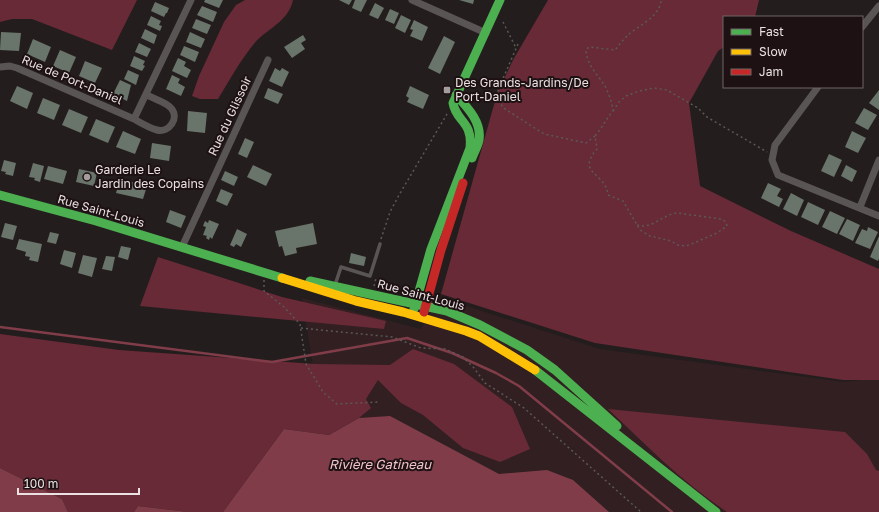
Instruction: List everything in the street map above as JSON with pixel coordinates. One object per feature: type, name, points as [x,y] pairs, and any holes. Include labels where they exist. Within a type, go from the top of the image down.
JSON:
[{"type":"main road","points":[[412,315],[431,249],[470,148],[468,128],[453,106],[456,94],[486,33],[500,0]]},
{"type":"main road","points":[[422,318],[441,250],[479,139],[479,131],[476,121],[456,94]]},
{"type":"main road","name":"Rue Saint-Louis","points":[[0,195],[96,221],[356,301],[412,315],[466,331],[519,359],[559,387],[716,512]]},
{"type":"main road","name":"Rue Saint-Louis","points":[[264,272],[425,306],[447,312],[480,325],[513,342],[540,360],[575,387],[665,471]]},
{"type":"street","points":[[134,120],[147,95],[190,0]]},
{"type":"street","points":[[412,0],[486,33]]},
{"type":"street","points":[[863,26],[879,6]]},
{"type":"street","name":"Rue du Glissoir","points":[[182,247],[268,60]]},
{"type":"street","name":"Rue de Port-Daniel","points":[[0,67],[10,66],[17,68],[157,130],[164,130],[174,122],[175,117],[173,110],[170,106],[147,95]]},
{"type":"street","points":[[817,88],[775,145],[772,160],[778,175],[804,187],[879,216]]},
{"type":"street","points":[[860,208],[879,160]]},
{"type":"lane","points":[[335,286],[341,267],[370,276],[380,244]]},
{"type":"path","points":[[613,111],[606,88],[586,58],[586,50],[589,47],[615,50],[627,36],[649,19],[660,8],[661,0]]},
{"type":"path","points":[[503,22],[516,48]]},
{"type":"path","points":[[518,44],[498,90],[502,107],[544,134],[586,143],[602,128],[607,118],[619,102],[626,96],[639,91],[654,88],[667,90],[698,108],[707,117],[773,156]]},
{"type":"path","points":[[380,244],[390,212],[447,114]]},
{"type":"path","points":[[595,136],[597,150],[590,157],[588,165],[592,172],[604,182],[608,196],[623,201],[637,225],[640,230],[650,236],[686,246],[707,238],[727,226],[726,222],[721,219],[677,213],[671,213],[648,226],[637,225]]},
{"type":"path","points":[[264,272],[264,291],[290,313],[300,324],[306,364],[323,392],[337,404],[380,402]]},
{"type":"path","points":[[373,288],[377,274]]},
{"type":"path","points":[[301,328],[392,337],[421,348],[445,349],[463,357],[474,368],[485,383],[524,408],[641,512]]},
{"type":"shaded area","points":[[0,0],[137,0],[112,50],[32,19],[12,19],[0,22]]},
{"type":"shaded area","points":[[245,0],[293,0],[290,8],[281,20],[258,39],[248,51],[218,99],[200,99],[192,96],[199,76],[224,22],[236,5]]},
{"type":"shaded area","points":[[548,0],[759,0],[755,16],[723,16],[723,48],[718,51],[689,103],[700,186],[791,231],[879,269],[879,380],[843,380],[595,343],[441,294],[497,94],[513,60]]},
{"type":"shaded area","points":[[158,257],[282,297],[386,321],[384,329],[140,306]]},
{"type":"shaded area","points":[[439,297],[600,349],[843,382],[879,378],[879,512],[454,512],[428,494],[313,366],[302,298],[421,329]]},
{"type":"shaded area","points":[[0,334],[119,350],[315,364],[390,365],[413,349],[454,364],[512,407],[530,449],[500,462],[463,448],[423,415],[401,403],[378,380],[366,399],[371,408],[359,418],[329,435],[284,429],[223,512],[188,512],[138,506],[134,512],[68,512],[62,499],[0,468]]},
{"type":"shaded area","points":[[608,409],[845,432],[867,454],[876,470],[879,471],[879,512],[727,512],[695,489]]},
{"type":"water","name":"Rivière Gatineau","points":[[390,416],[499,474],[547,470],[573,480],[609,512],[223,512],[284,429],[329,435],[359,418]]},
{"type":"water","points":[[0,468],[62,499],[68,512],[0,512]]},
{"type":"water","points":[[138,506],[188,512],[134,512]]},
{"type":"building","points":[[205,0],[223,0],[219,8],[204,2]]},
{"type":"building","points":[[339,0],[352,0],[349,5]]},
{"type":"building","points":[[355,0],[367,0],[361,12],[352,8]]},
{"type":"building","points":[[459,0],[474,0],[473,4]]},
{"type":"building","points":[[155,2],[169,8],[164,17],[151,11]]},
{"type":"building","points":[[375,3],[384,8],[378,19],[369,15]]},
{"type":"building","points":[[202,6],[217,12],[213,22],[197,15]]},
{"type":"building","points":[[390,9],[399,13],[394,24],[385,20]]},
{"type":"building","points":[[401,15],[411,20],[405,33],[395,28]]},
{"type":"building","points":[[151,16],[161,21],[159,25],[162,26],[160,31],[147,25]]},
{"type":"building","points":[[196,19],[211,25],[207,34],[192,28]]},
{"type":"building","points":[[414,20],[428,27],[422,41],[410,36],[413,30],[410,29]]},
{"type":"building","points":[[145,29],[157,35],[154,44],[141,38]]},
{"type":"building","points":[[1,32],[21,33],[19,51],[0,50]]},
{"type":"building","points":[[190,32],[205,39],[201,48],[186,42]]},
{"type":"building","points":[[303,35],[306,40],[301,43],[305,49],[292,58],[284,47]]},
{"type":"building","points":[[444,36],[455,42],[440,74],[428,68]]},
{"type":"building","points":[[33,39],[51,47],[45,62],[27,54]]},
{"type":"building","points":[[139,43],[151,49],[147,57],[135,52]]},
{"type":"building","points":[[184,46],[199,52],[195,62],[180,55]]},
{"type":"building","points":[[60,50],[76,57],[69,73],[53,66]]},
{"type":"building","points":[[134,56],[145,61],[143,65],[145,66],[142,71],[130,66]]},
{"type":"building","points":[[178,58],[186,62],[184,66],[191,70],[187,78],[172,71]]},
{"type":"building","points":[[85,61],[102,68],[95,83],[79,76]]},
{"type":"building","points":[[275,68],[280,71],[282,68],[289,72],[282,87],[269,81]]},
{"type":"building","points":[[128,70],[139,75],[136,85],[124,79]]},
{"type":"building","points":[[172,75],[180,79],[178,83],[185,87],[181,96],[166,89]]},
{"type":"building","points":[[120,80],[131,85],[127,101],[113,94]]},
{"type":"building","points":[[17,86],[33,93],[27,109],[10,101]]},
{"type":"building","points":[[410,86],[429,95],[423,109],[407,102],[409,98],[406,96]]},
{"type":"building","points":[[268,88],[283,94],[278,104],[264,98]]},
{"type":"building","points":[[879,90],[879,110],[869,103]]},
{"type":"building","points":[[43,98],[60,105],[54,120],[37,113]]},
{"type":"building","points":[[864,108],[877,115],[868,130],[855,123]]},
{"type":"building","points":[[69,109],[88,117],[81,133],[62,125]]},
{"type":"building","points":[[188,111],[207,113],[205,133],[187,131]]},
{"type":"building","points":[[96,119],[115,127],[108,143],[89,135]]},
{"type":"building","points":[[123,131],[141,139],[135,154],[116,147]]},
{"type":"building","points":[[852,131],[866,138],[858,153],[845,147]]},
{"type":"building","points":[[245,138],[254,142],[247,158],[238,154]]},
{"type":"building","points":[[152,143],[171,146],[169,161],[150,158]]},
{"type":"building","points":[[829,154],[842,160],[834,177],[821,171]]},
{"type":"building","points":[[4,160],[16,163],[13,176],[5,174],[6,172],[1,171]]},
{"type":"building","points":[[33,163],[44,166],[40,182],[34,180],[35,178],[29,177]]},
{"type":"building","points":[[253,165],[272,174],[266,186],[247,177]]},
{"type":"building","points":[[846,165],[857,171],[852,182],[841,176]]},
{"type":"building","points":[[48,166],[67,171],[63,184],[44,179]]},
{"type":"building","name":"Garderie Le Jardin des Copains","points":[[79,169],[97,173],[94,186],[76,182]]},
{"type":"building","points":[[225,171],[238,177],[234,186],[221,180]]},
{"type":"building","points":[[120,179],[147,186],[143,199],[116,193]]},
{"type":"building","points":[[768,183],[781,189],[777,196],[783,199],[779,207],[761,198]]},
{"type":"building","points":[[221,189],[233,194],[227,206],[216,201]]},
{"type":"building","points":[[791,193],[804,200],[797,216],[783,209]]},
{"type":"building","points":[[808,202],[825,210],[818,225],[801,217]]},
{"type":"building","points":[[170,210],[186,216],[181,228],[166,222]]},
{"type":"building","points":[[830,211],[845,218],[837,234],[822,227]]},
{"type":"building","points":[[847,219],[860,225],[853,241],[839,234]]},
{"type":"building","points":[[209,220],[219,224],[212,239],[210,237],[209,240],[206,238],[207,236],[203,235],[206,227],[203,226],[205,221],[208,223]]},
{"type":"building","points":[[5,223],[17,226],[13,240],[1,237]]},
{"type":"building","points":[[313,223],[317,244],[296,248],[297,253],[285,256],[282,246],[279,247],[275,231]]},
{"type":"building","points":[[868,227],[878,232],[870,249],[855,243],[862,229],[867,231]]},
{"type":"building","points":[[237,229],[247,234],[241,247],[236,244],[234,247],[230,245]]},
{"type":"building","points":[[50,232],[59,234],[56,244],[47,242]]},
{"type":"building","points":[[879,236],[879,259],[878,261],[870,257]]},
{"type":"building","points":[[19,239],[42,244],[38,262],[29,260],[30,257],[25,256],[26,252],[16,249]]},
{"type":"building","points":[[121,246],[131,248],[128,260],[118,257]]},
{"type":"building","points":[[64,250],[76,253],[72,268],[60,264]]},
{"type":"building","points":[[351,253],[366,257],[364,266],[349,263]]},
{"type":"building","points":[[83,255],[97,258],[92,277],[78,273]]},
{"type":"building","points":[[106,256],[115,257],[112,271],[102,269]]},
{"type":"waterway","points":[[0,327],[272,362],[407,338],[452,353],[496,373],[519,386],[672,512]]},
{"type":"traffic: fast","points":[[414,309],[431,249],[470,148],[469,132],[457,114],[453,103],[500,0]]},
{"type":"traffic: fast","points":[[456,95],[473,115],[478,127],[479,140],[472,158]]},
{"type":"traffic: fast","points":[[0,195],[96,221],[282,278]]},
{"type":"traffic: fast","points":[[310,281],[447,311],[480,325],[527,350],[555,370],[617,426]]},
{"type":"traffic: fast","points":[[535,370],[716,512]]},
{"type":"traffic: slow","points":[[282,278],[356,301],[403,312],[466,331],[479,336],[535,370]]},
{"type":"traffic: jam","points":[[424,312],[441,250],[463,183]]},
{"type":"place","name":"Des Grands-Jardins/De Port-Daniel","points":[[447,90]]},
{"type":"place","name":"Garderie Le Jardin des Copains","points":[[87,177]]}]
